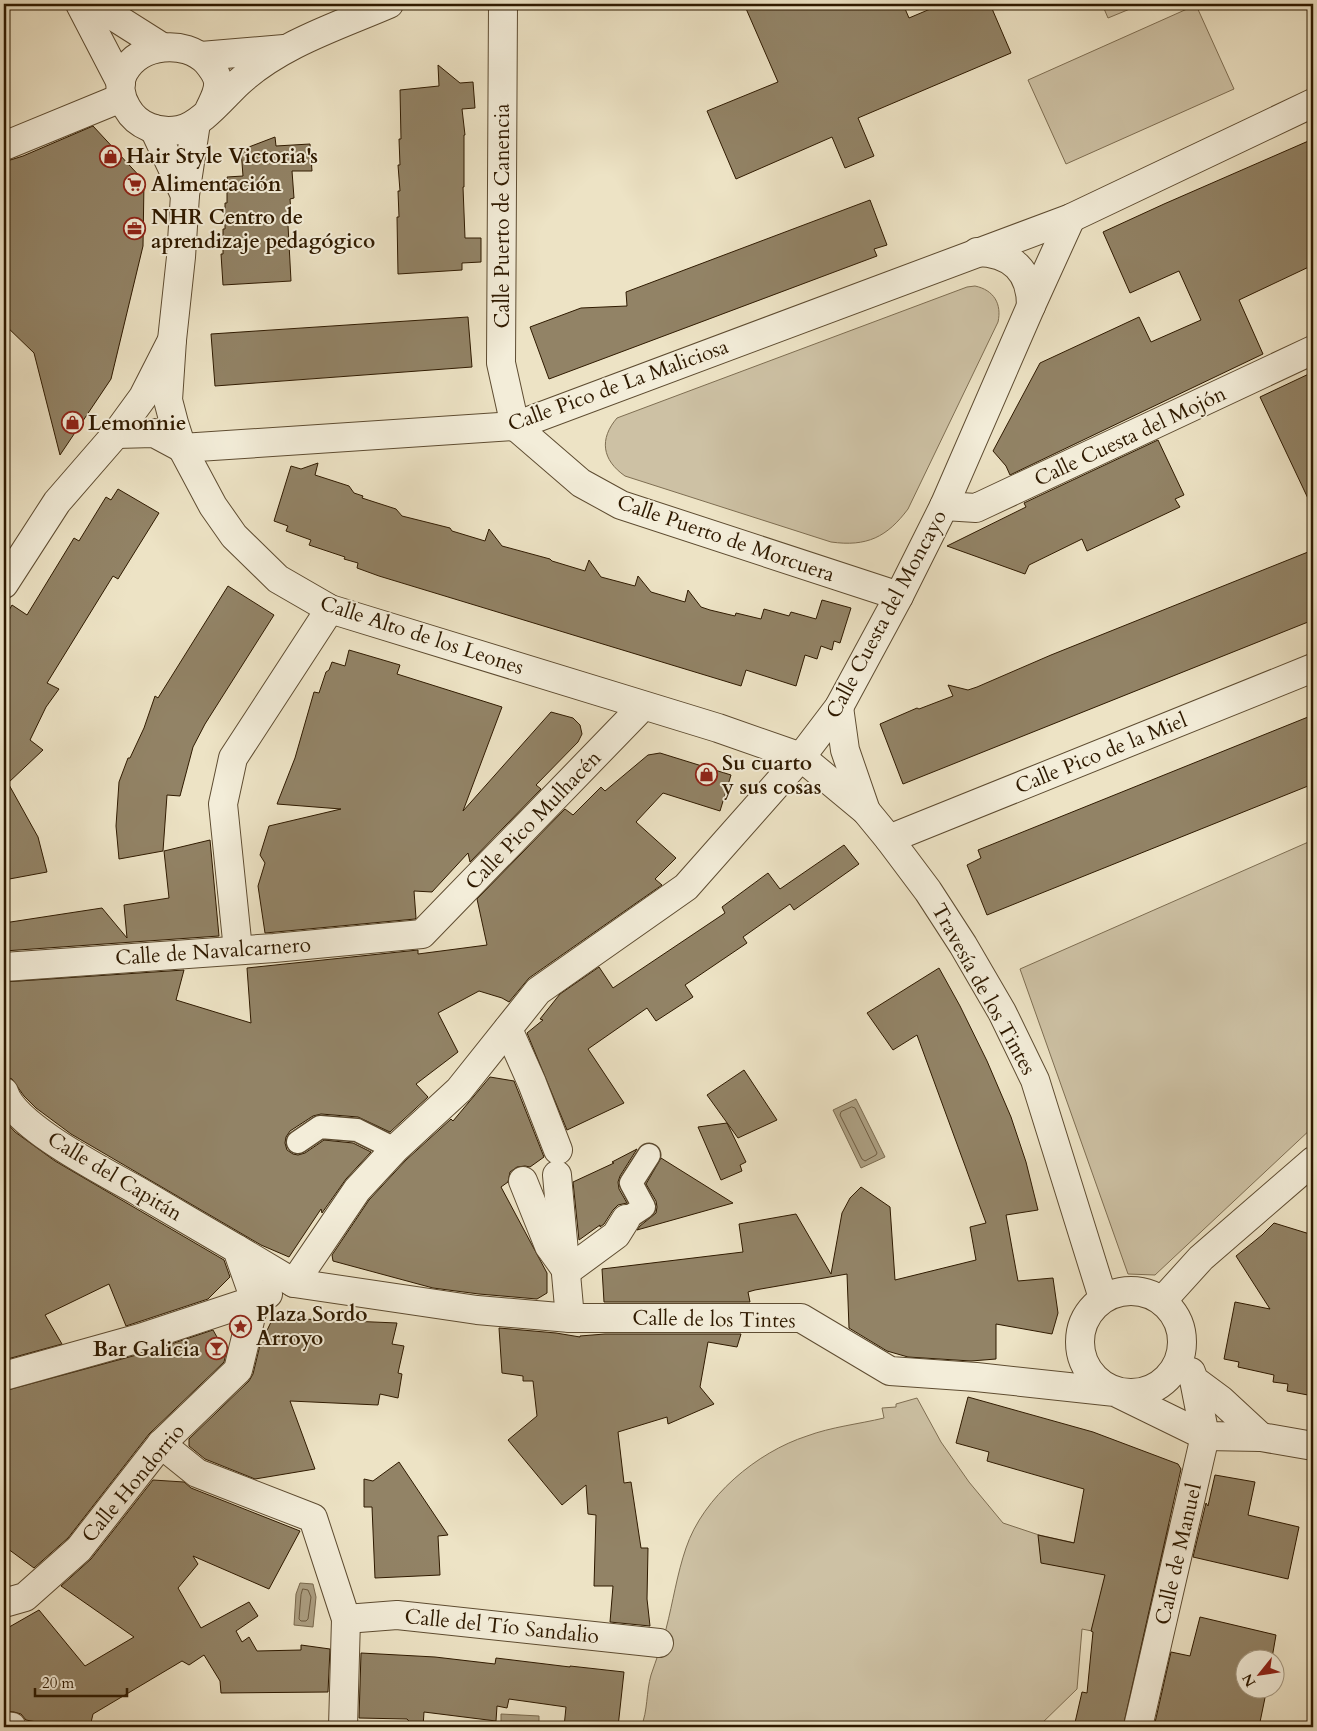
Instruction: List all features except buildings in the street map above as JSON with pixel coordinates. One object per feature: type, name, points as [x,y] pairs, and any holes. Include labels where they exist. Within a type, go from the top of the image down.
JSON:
[{"type":"street","points":[[80,4],[129,111],[146,126],[154,130],[180,130],[202,117],[246,76],[285,49],[389,4]]},
{"type":"street","points":[[94,4],[162,47]]},
{"type":"street","name":"Calle Puerto de Canencia","points":[[503,4],[502,363],[515,426]]},
{"type":"street","points":[[121,90],[124,72],[140,56],[162,47],[182,48],[201,56],[213,69],[218,81],[217,93],[202,117]]},
{"type":"street","points":[[201,56],[285,49]]},
{"type":"street","points":[[4,146],[121,90]]},
{"type":"street","points":[[1071,218],[1313,103]]},
{"type":"street","name":"Calle Alto de los Leones","points":[[202,117],[185,195],[168,400],[182,448],[213,506],[234,536],[278,579],[330,609],[718,728],[801,758]]},
{"type":"street","points":[[154,130],[185,195]]},
{"type":"street","name":"Calle Pico de La Maliciosa","points":[[182,448],[515,426],[1071,218]]},
{"type":"street","name":"Calle Cuesta del Moncayo","points":[[294,1282],[356,1190],[459,1090],[538,991],[686,888],[801,758],[839,707],[899,596],[944,506],[1071,218]]},
{"type":"street","points":[[977,252],[992,253],[1006,258],[1017,266],[1026,278],[1031,291],[1031,306]]},
{"type":"street","points":[[4,584],[57,502],[116,434],[143,398],[172,340]]},
{"type":"street","name":"Calle Cuesta del Mojón","points":[[944,506],[976,508],[1313,350]]},
{"type":"street","name":"Calle Puerto de Morcuera","points":[[515,426],[581,483],[621,505],[899,596]]},
{"type":"street","points":[[116,434],[154,433],[182,448]]},
{"type":"street","points":[[238,950],[223,804],[234,758],[330,609]]},
{"type":"street","name":"Calle Pico de la Miel","points":[[889,839],[1313,668]]},
{"type":"street","name":"Calle Pico Mulhacén","points":[[422,934],[643,706]]},
{"type":"street","name":"Travesía de los Tintes","points":[[839,707],[845,750],[866,812]]},
{"type":"street","name":"Travesía de los Tintes","points":[[801,758],[866,812],[889,839],[928,891],[963,945],[1002,1012],[1035,1080],[1103,1298]]},
{"type":"street","name":"Calle de Navalcarnero","points":[[4,967],[422,934]]},
{"type":"street","points":[[508,1029],[532,1082],[558,1162],[570,1318]]},
{"type":"street","name":"Calle del Capitán","points":[[4,1092],[6,1098],[17,1112],[54,1142],[294,1282]]},
{"type":"street","points":[[298,1142],[320,1127],[356,1130],[396,1150]]},
{"type":"street","points":[[567,1271],[616,1235],[626,1219],[644,1207],[631,1183],[649,1155]]},
{"type":"street","points":[[1162,1301],[1201,1258],[1313,1161]]},
{"type":"street","points":[[523,1180],[549,1246],[567,1271]]},
{"type":"street","points":[[237,1249],[255,1300]]},
{"type":"street","points":[[4,1376],[140,1338],[255,1300],[294,1282]]},
{"type":"street","name":"Calle de los Tintes","points":[[294,1282],[477,1310],[570,1318],[801,1318],[890,1371],[976,1377],[1115,1392],[1205,1436],[1261,1437],[1313,1446]]},
{"type":"street","points":[[1133,1290],[1149,1293],[1162,1301],[1175,1315],[1182,1332],[1182,1351],[1176,1368],[1165,1382],[1150,1391],[1133,1394],[1115,1392],[1099,1384],[1087,1370],[1080,1351],[1080,1331],[1088,1312],[1103,1298],[1117,1292],[1133,1290]]},
{"type":"street","name":"Calle Hondorrio","points":[[4,1603],[25,1597],[79,1549],[161,1444],[238,1370],[255,1300]]},
{"type":"street","points":[[1182,1351],[1194,1380],[1221,1400],[1261,1437]]},
{"type":"street","name":"Calle de Manuel","points":[[1138,1727],[1205,1436],[1194,1380]]},
{"type":"street","points":[[161,1444],[197,1473],[313,1518],[346,1619],[343,1727]]},
{"type":"street","name":"Calle del Tío Sandalio","points":[[346,1619],[397,1615],[659,1643]]},
{"type":"street","points":[[4,1726],[12,1727]]},
{"type":"shaded area","points":[[1102,4],[1142,4],[1108,18]]},
{"type":"shaded area","points":[[1196,5],[1234,89],[1066,164],[1028,80]]},
{"type":"shaded area","points":[[975,286],[992,294],[999,309],[998,322],[908,509],[892,527],[875,538],[855,543],[831,542],[625,476],[617,470],[608,456],[606,449],[607,434],[617,418],[967,287]]},
{"type":"shaded area","points":[[1313,840],[1313,1127],[1155,1275],[1128,1274],[1020,969]]},
{"type":"shaded area","points":[[917,1398],[941,1442],[969,1482],[1003,1523],[1039,1535],[1075,1543],[1082,1504],[1169,1526],[1142,1641],[1082,1629],[1077,1689],[1038,1727],[641,1727],[645,1715],[651,1675],[664,1635],[686,1548],[694,1529],[705,1511],[719,1494],[751,1465],[788,1443],[826,1430],[884,1418],[882,1408],[896,1407],[896,1404]]},
{"type":"water","points":[[856,1099],[885,1157],[861,1168],[833,1110]]},
{"type":"water","points":[[300,1583],[313,1584],[316,1597],[313,1627],[294,1625],[296,1594]]},
{"type":"water","points":[[501,1714],[539,1716],[539,1727],[501,1727]]},
{"type":"place","name":"Hair Style Victoria's","points":[[110,156]]},
{"type":"place","name":"Alimentación","points":[[135,184]]},
{"type":"place","name":"NHR Centro de aprendizaje pedagógico","points":[[135,229]]},
{"type":"place","name":"Lemonnie","points":[[72,423]]},
{"type":"place","name":"Su cuarto y sus cosas","points":[[706,775]]},
{"type":"place","name":"Plaza Sordo Arroyo","points":[[240,1326]]},
{"type":"place","name":"Bar Galicia","points":[[216,1349]]}]
